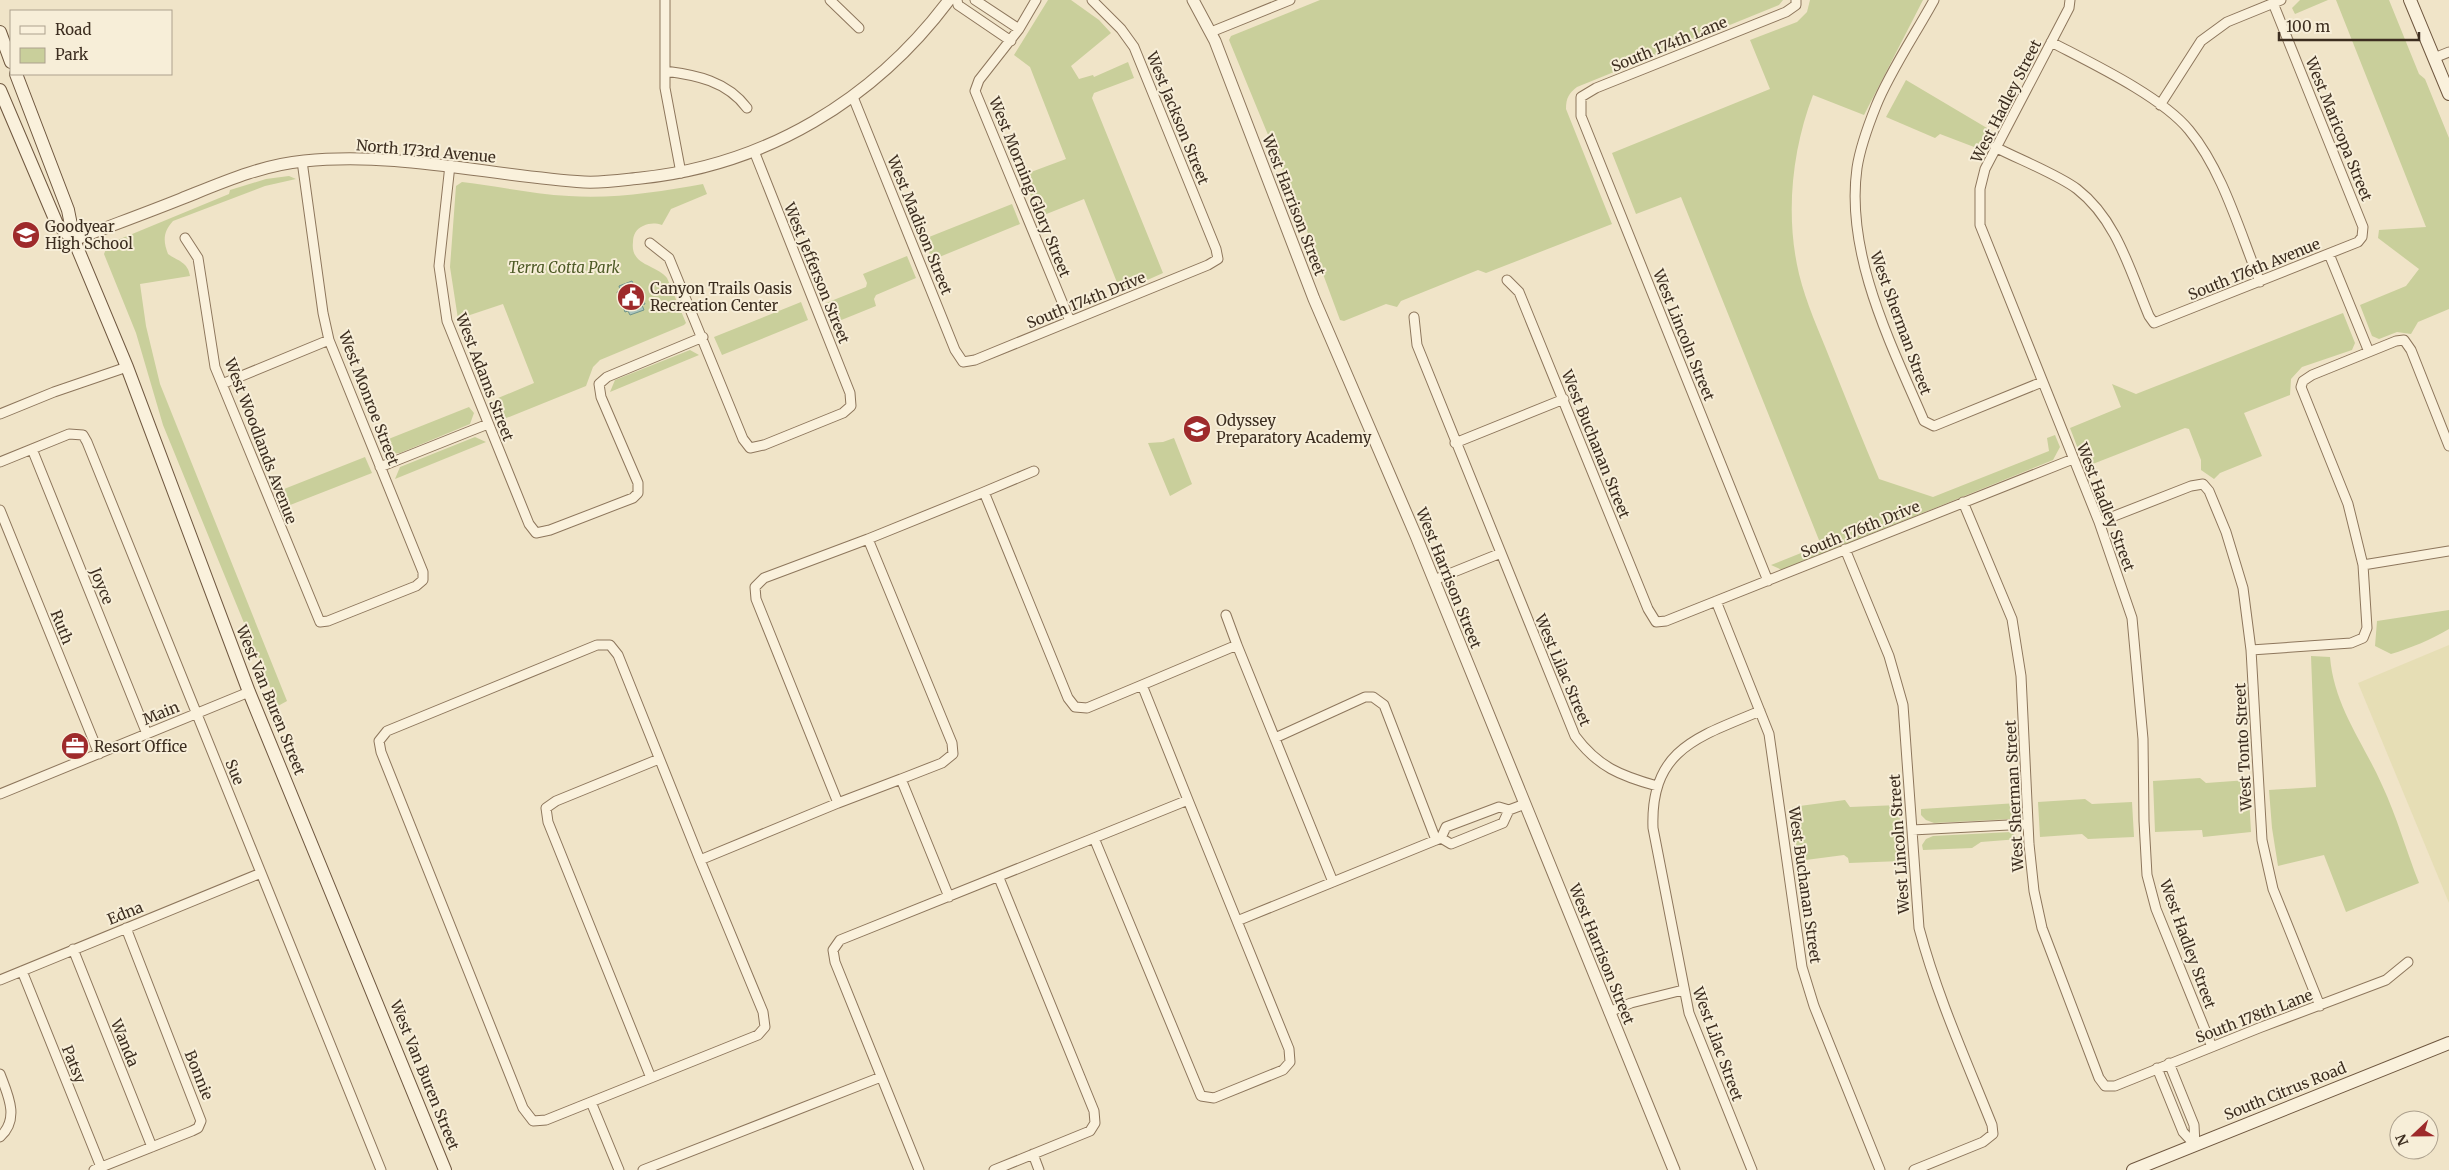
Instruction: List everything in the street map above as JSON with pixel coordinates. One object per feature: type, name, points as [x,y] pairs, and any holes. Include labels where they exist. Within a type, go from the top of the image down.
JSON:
[{"type":"main road","points":[[2410,0],[2449,94]]},
{"type":"main road","points":[[0,32],[10,59]]},
{"type":"main road","name":"West Van Buren Street","points":[[16,75],[68,210],[74,240],[127,367],[250,692],[445,1170]]},
{"type":"main road","name":"West Van Buren Street","points":[[0,90],[57,224],[74,240]]},
{"type":"main road","name":"South Citrus Road","points":[[2133,1170],[2449,1043]]},
{"type":"street","points":[[665,0],[665,88],[681,172]]},
{"type":"street","points":[[830,0],[859,28]]},
{"type":"street","name":"North 173rd Avenue","points":[[74,240],[236,177],[302,161],[350,158],[450,165],[518,175],[587,182],[681,172],[722,163],[776,143],[832,112],[853,97],[897,60],[927,29],[949,0]]},
{"type":"street","points":[[957,0],[958,4],[1011,41],[1036,0]]},
{"type":"street","points":[[975,0],[1019,29]]},
{"type":"street","name":"West Jackson Street","points":[[1092,0],[1121,29],[1134,47],[1216,249],[1218,259]]},
{"type":"street","name":"West Harrison Street","points":[[1193,0],[1211,32],[1314,299],[1434,580],[1674,1170]]},
{"type":"street","points":[[1211,32],[1277,3],[1290,0]]},
{"type":"street","name":"West Sherman Street","points":[[1934,0],[1876,105],[1857,167],[1855,195],[1857,233],[1862,262],[1924,421],[1934,426],[2042,382]]},
{"type":"street","name":"West Hadley Street","points":[[2070,0],[2069,8],[1985,169],[1980,189],[1980,225],[2099,522],[2132,618],[2143,739],[2144,822],[2148,875],[2156,909],[2212,1047]]},
{"type":"street","points":[[2160,105],[2202,41],[2227,22],[2277,2]]},
{"type":"street","name":"West Maricopa Street","points":[[2277,2],[2363,227],[2362,237]]},
{"type":"street","name":"South 174th Lane","points":[[1581,97],[1596,88],[1786,12],[1796,3]]},
{"type":"street","name":"West Morning Glory Street","points":[[1011,41],[980,80],[975,91],[1070,321]]},
{"type":"street","points":[[2051,42],[2132,86],[2160,105],[2188,129],[2212,164],[2260,282]]},
{"type":"street","points":[[2434,58],[2449,52]]},
{"type":"street","points":[[665,71],[688,74],[725,87],[736,94],[747,108]]},
{"type":"street","name":"West Madison Street","points":[[853,97],[955,350],[963,362]]},
{"type":"street","name":"West Lincoln Street","points":[[1581,97],[1581,116],[1768,581]]},
{"type":"street","name":"South 176th Avenue","points":[[1995,147],[2075,187],[2094,203],[2110,224],[2149,316],[2154,323],[2329,254],[2358,242],[2362,237]]},
{"type":"street","name":"West Jefferson Street","points":[[703,337],[743,439],[750,448],[764,445],[843,413],[851,406],[850,392],[754,151]]},
{"type":"street","name":"West Monroe Street","points":[[302,161],[324,313],[330,340],[423,572],[423,580]]},
{"type":"street","name":"West Adams Street","points":[[450,165],[438,266],[447,322],[529,524],[536,533],[550,530],[633,498],[638,493],[638,483],[601,397],[599,384],[607,377],[703,337]]},
{"type":"street","name":"West Woodlands Avenue","points":[[185,238],[198,258],[215,367],[320,622],[328,621],[416,586],[423,580]]},
{"type":"street","points":[[650,243],[669,258],[703,337]]},
{"type":"street","points":[[2329,254],[2369,352]]},
{"type":"street","name":"South 174th Drive","points":[[963,362],[975,360],[1208,265],[1218,259]]},
{"type":"street","name":"West Buchanan Street","points":[[1507,280],[1519,292],[1648,609],[1656,622]]},
{"type":"street","name":"West Lilac Street","points":[[1414,317],[1417,345],[1575,736],[1588,753],[1606,767],[1626,777],[1657,786],[1652,810],[1653,828],[1683,990],[1689,1013],[1752,1170]]},
{"type":"street","points":[[222,384],[330,340]]},
{"type":"street","points":[[2251,650],[2351,643],[2363,638],[2366,628],[2363,565],[2348,504],[2301,388],[2304,381],[2312,375],[2396,341],[2404,340],[2411,350],[2449,446]]},
{"type":"street","points":[[0,414],[54,392],[127,367]]},
{"type":"street","points":[[1455,443],[1564,399]]},
{"type":"street","points":[[380,467],[488,424]]},
{"type":"street","name":"Sue","points":[[32,449],[69,434],[83,435],[87,442],[381,1170]]},
{"type":"street","points":[[0,462],[32,449]]},
{"type":"street","name":"Joyce","points":[[32,449],[147,734]]},
{"type":"street","name":"South 176th Drive","points":[[1656,622],[1666,621],[2073,459]]},
{"type":"street","points":[[838,803],[756,599],[755,587],[764,578],[868,539],[1034,471]]},
{"type":"street","name":"West Tonto Street","points":[[2099,522],[2190,486],[2203,484],[2208,491],[2226,532],[2243,588],[2251,650],[2262,840],[2273,889],[2320,1006]]},
{"type":"street","points":[[984,492],[1068,698],[1075,707],[1087,708],[1237,645]]},
{"type":"street","name":"West Sherman Street","points":[[1963,502],[2012,619],[2021,676],[2028,824],[2034,890],[2042,928],[2099,1078],[2105,1086]]},
{"type":"street","name":"Ruth","points":[[0,510],[99,754]]},
{"type":"street","points":[[700,860],[838,803],[942,763],[953,754],[952,743],[868,539]]},
{"type":"street","name":"West Lincoln Street","points":[[1845,549],[1889,656],[1903,705],[1915,903],[1927,961],[1992,1125],[1993,1134],[1983,1142],[1914,1170]]},
{"type":"street","points":[[2363,565],[2449,551]]},
{"type":"street","points":[[1434,580],[1501,553]]},
{"type":"street","name":"West Buchanan Street","points":[[1716,601],[1769,734],[1802,967],[1814,1006],[1880,1170]]},
{"type":"street","points":[[1226,615],[1333,882]]},
{"type":"street","points":[[597,645],[610,645],[618,655],[659,759],[763,1012],[765,1027],[758,1035],[546,1120],[533,1121],[523,1108],[381,752],[379,741],[387,731],[597,645]]},
{"type":"street","points":[[1094,838],[1201,1096],[1214,1098],[1283,1070],[1290,1062],[1289,1049],[1142,685]]},
{"type":"street","name":"Main","points":[[0,794],[250,692]]},
{"type":"street","points":[[1275,738],[1365,697],[1374,697],[1384,705],[1438,839],[1451,844],[1503,823],[1509,810]]},
{"type":"street","points":[[1657,786],[1671,759],[1693,740],[1760,712]]},
{"type":"street","points":[[651,1078],[548,822],[546,808],[556,802],[659,759]]},
{"type":"street","points":[[901,779],[949,897]]},
{"type":"street","points":[[919,1170],[835,962],[833,950],[840,940],[1188,800]]},
{"type":"street","points":[[1237,921],[1438,839],[1446,827],[1498,807],[1509,810],[1525,804]]},
{"type":"street","points":[[1912,830],[2028,824]]},
{"type":"street","name":"Edna","points":[[0,980],[261,873]]},
{"type":"street","points":[[994,1170],[1090,1131],[1095,1123],[1094,1111],[998,878]]},
{"type":"street","name":"Bonnie","points":[[98,1169],[198,1128],[201,1121],[126,928]]},
{"type":"street","name":"Wanda","points":[[73,949],[152,1147]]},
{"type":"street","name":"South 178th Lane","points":[[2105,1086],[2115,1086],[2169,1063],[2386,980],[2408,962]]},
{"type":"street","name":"Patsy","points":[[22,971],[98,1169]]},
{"type":"street","points":[[1609,1012],[1631,1003],[1683,990]]},
{"type":"street","points":[[2169,1063],[2194,1125],[2194,1145]]},
{"type":"street","points":[[2157,1068],[2183,1132],[2194,1145]]},
{"type":"street","points":[[0,1074],[12,1104],[6,1131],[0,1137]]},
{"type":"street","points":[[642,1170],[881,1077]]},
{"type":"street","points":[[591,1102],[619,1170]]},
{"type":"street","points":[[1033,1154],[1039,1170]]},
{"type":"shaded area","points":[[2449,645],[2449,903],[2358,683]]},
{"type":"green space","points":[[1048,0],[1071,0],[1099,20],[1111,33],[1071,66],[1079,79],[1093,75],[1094,77],[1128,62],[1134,78],[1094,93],[1092,98],[1163,273],[1120,290],[1084,199],[1039,217],[1023,175],[1066,159],[1030,67],[1014,55]]},
{"type":"green space","points":[[1320,0],[1783,0],[1779,5],[1577,87],[1570,94],[1567,99],[1566,109],[1612,224],[1486,273],[1478,270],[1401,301],[1397,307],[1386,304],[1344,321],[1340,320],[1303,220],[1229,40],[1231,36]]},
{"type":"green space","points":[[1810,0],[1923,0],[1864,115],[1813,95],[1800,138],[1793,183],[1792,229],[1802,285],[1813,317],[1879,479],[1933,497],[2049,451],[2047,438],[2055,435],[2060,447],[2053,460],[1782,570],[1771,565],[1821,545],[1681,197],[1636,214],[1612,153],[1770,89],[1750,40],[1797,22],[1807,12]]},
{"type":"green space","points":[[2300,0],[2328,0],[2295,14],[2292,8]]},
{"type":"green space","points":[[2336,0],[2389,0],[2419,74],[2425,79],[2449,138],[2449,309],[2418,322],[2411,334],[2397,332],[2379,339],[2372,336],[2360,305],[2406,286],[2419,269],[2378,238],[2379,230],[2426,227]]},
{"type":"green space","points":[[1906,80],[1992,131],[1982,150],[1940,134],[1935,138],[1886,117]]},
{"type":"green space","points":[[289,176],[296,179],[265,186],[173,221],[166,233],[166,249],[168,254],[185,265],[190,276],[140,284],[146,326],[160,384],[287,701],[278,706],[163,425],[136,333],[104,254],[108,244],[229,194],[230,190],[266,179]]},
{"type":"green space","name":"Terra Cotta Park","points":[[462,182],[542,194],[586,197],[636,194],[703,184],[707,194],[671,209],[662,225],[650,224],[641,227],[635,232],[633,239],[633,250],[636,256],[667,278],[686,323],[600,360],[593,367],[586,386],[499,421],[491,401],[534,383],[503,304],[458,319],[450,267],[456,186]]},
{"type":"green space","points":[[1012,204],[1020,224],[932,260],[924,239]]},
{"type":"green space","points":[[907,256],[916,278],[876,295],[874,299],[876,306],[834,323],[826,303],[866,287],[867,283],[863,274]]},
{"type":"green space","points":[[801,302],[808,320],[722,355],[714,337]]},
{"type":"green space","points":[[2343,313],[2355,343],[2352,350],[2302,367],[2291,379],[2290,395],[2244,413],[2262,456],[2220,473],[2214,479],[2201,470],[2201,460],[2189,429],[2185,428],[2085,467],[2070,428],[2121,407],[2112,384],[2136,394]]},
{"type":"green space","points":[[690,350],[699,355],[610,392],[615,380]]},
{"type":"green space","points":[[469,407],[474,413],[470,424],[400,453],[391,454],[384,450],[381,442]]},
{"type":"green space","points":[[475,437],[486,442],[395,479],[400,467]]},
{"type":"green space","points":[[1174,438],[1192,484],[1170,496],[1148,443],[1163,442]]},
{"type":"green space","points":[[365,457],[372,473],[285,507],[279,491]]},
{"type":"green space","points":[[2449,610],[2449,629],[2435,637],[2391,654],[2375,646],[2377,621]]},
{"type":"green space","points":[[2311,656],[2330,657],[2337,692],[2343,708],[2387,797],[2419,883],[2346,912],[2324,855],[2278,866],[2272,828],[2269,790],[2316,787]]},
{"type":"green space","points":[[2200,778],[2206,783],[2248,780],[2251,832],[2203,837],[2202,830],[2155,832],[2153,781]]},
{"type":"green space","points":[[2085,799],[2092,804],[2132,802],[2134,837],[2088,839],[2082,834],[2040,837],[2038,802]]},
{"type":"green space","points":[[1845,800],[1850,807],[1899,805],[1902,861],[1849,863],[1848,858],[1844,855],[1798,861],[1792,807]]},
{"type":"green space","points":[[2018,803],[2018,811],[2012,819],[1934,823],[1926,820],[1921,815],[1921,809]]},
{"type":"green space","points":[[2011,832],[2019,839],[1981,842],[1972,848],[1923,850],[1922,845],[1926,839],[1933,836]]},
{"type":"water","points":[[632,281],[634,285],[637,284],[645,304],[642,305],[644,310],[630,315],[628,311],[625,312],[617,292],[620,290],[619,286]]},
{"type":"place","name":"Goodyear High School","points":[[26,235]]},
{"type":"place","name":"Canyon Trails Oasis Recreation Center","points":[[631,297]]},
{"type":"place","name":"Odyssey Preparatory Academy","points":[[1197,429]]},
{"type":"place","name":"Resort Office","points":[[75,746]]}]
